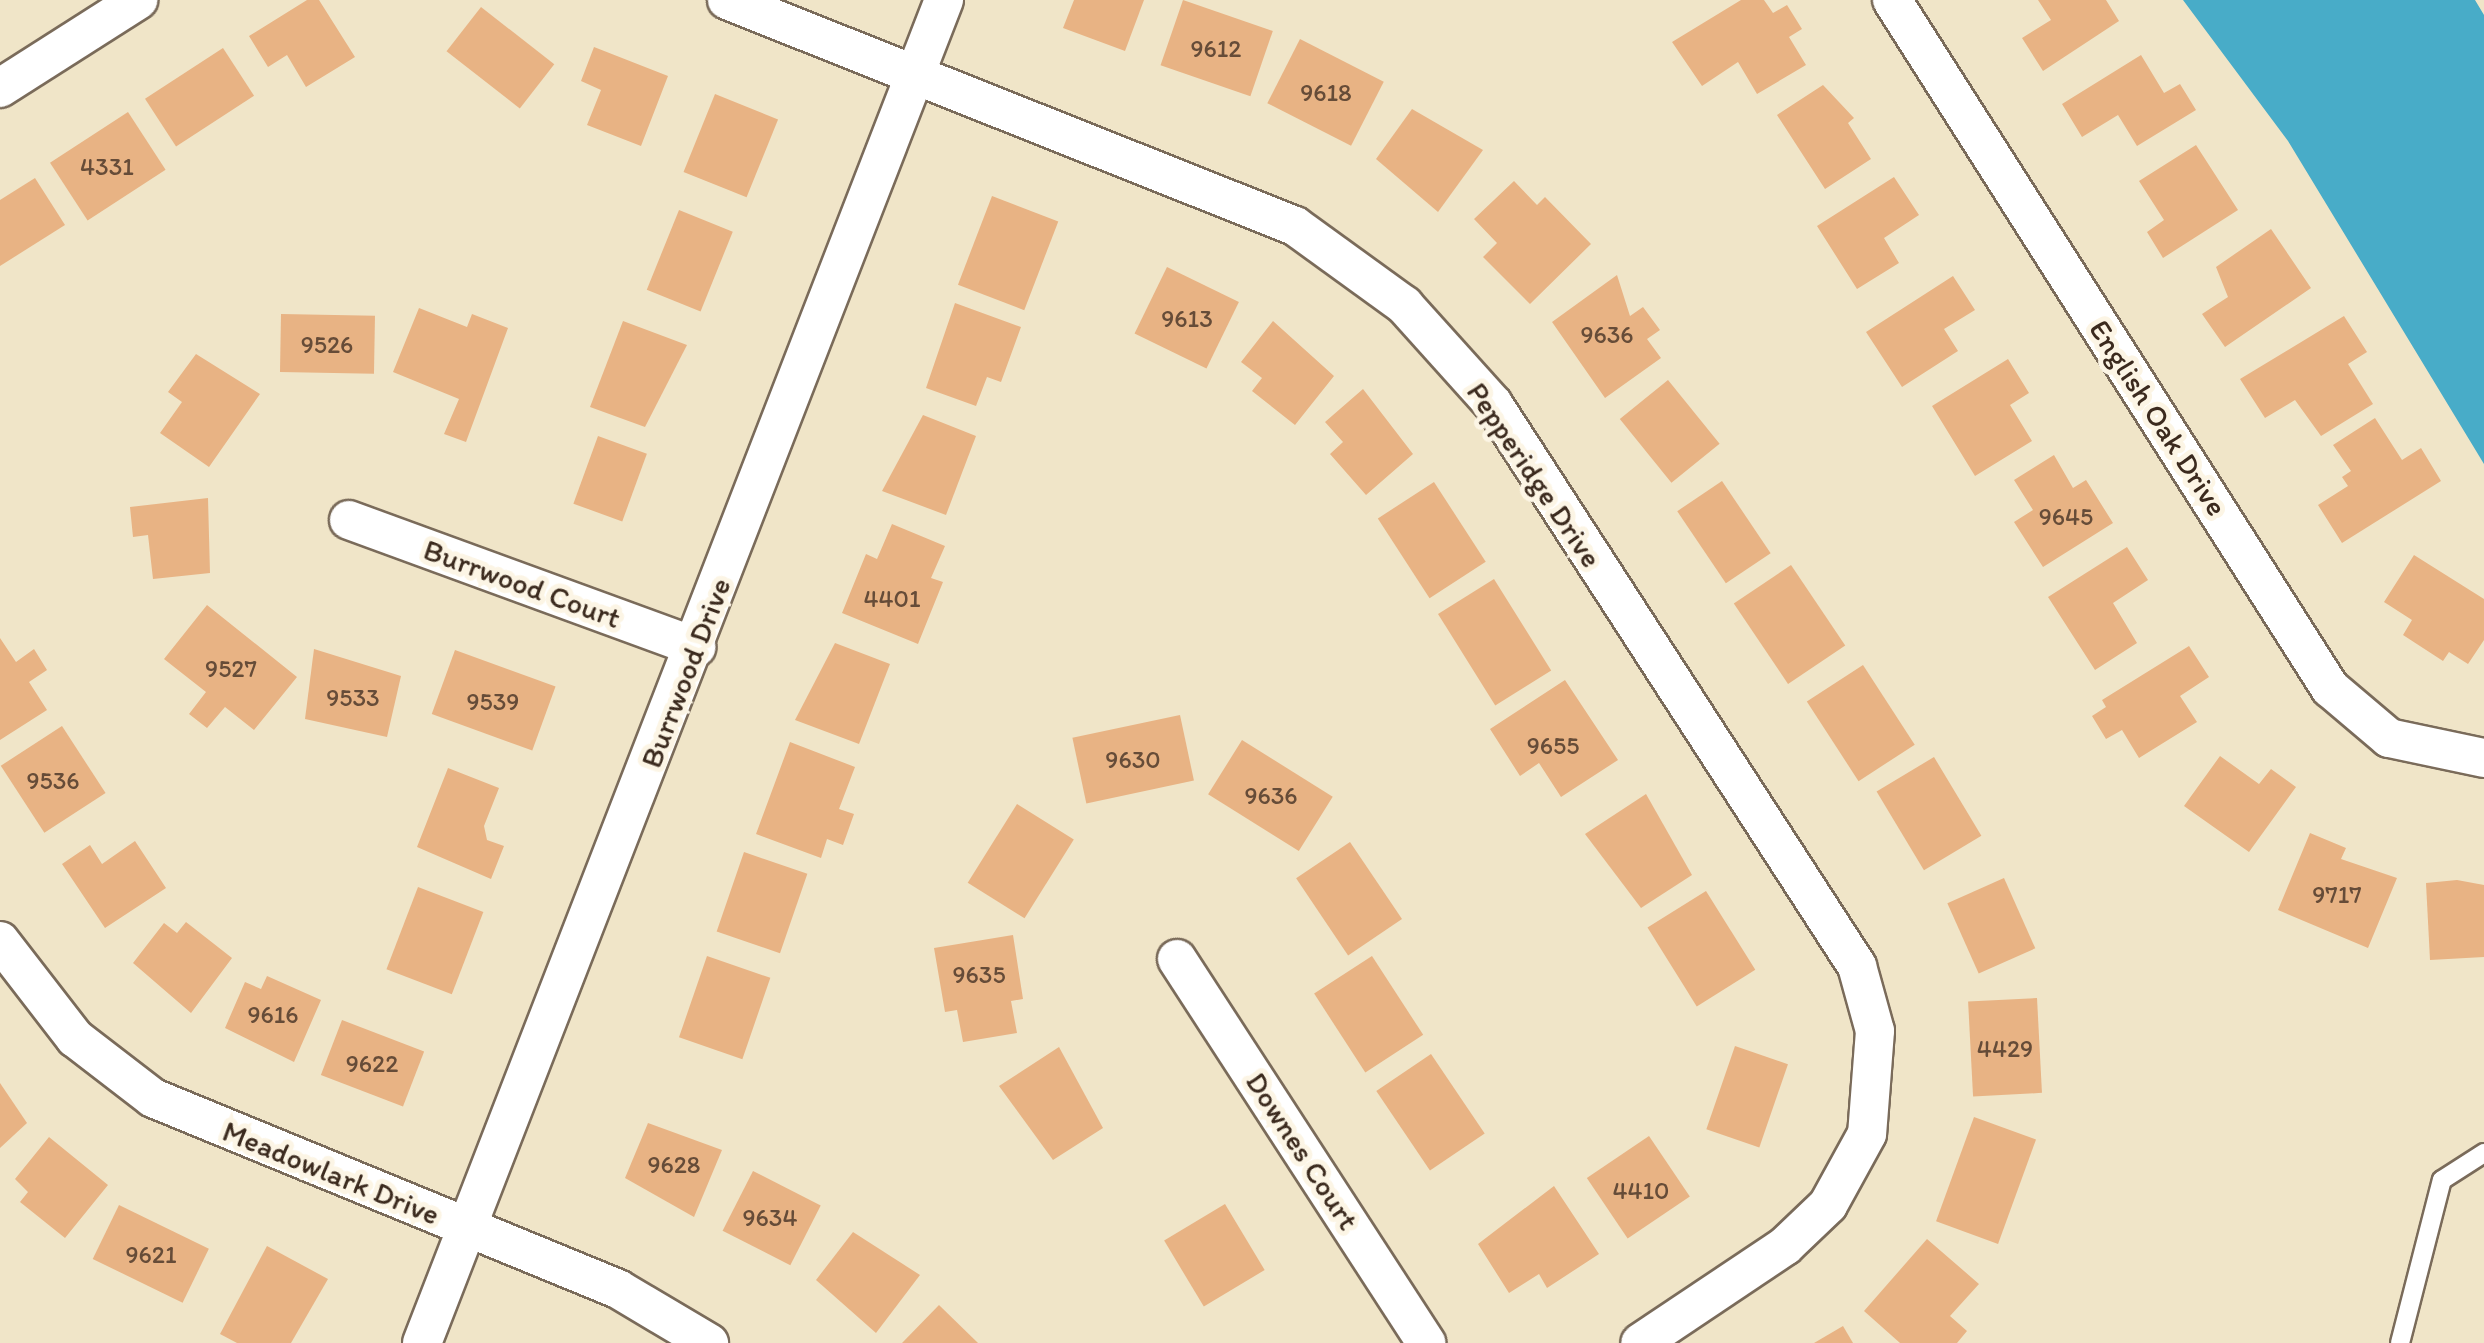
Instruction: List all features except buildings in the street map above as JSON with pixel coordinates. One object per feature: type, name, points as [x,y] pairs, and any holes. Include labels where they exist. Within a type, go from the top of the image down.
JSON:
[{"type":"street","points":[[0,88],[138,0]]},
{"type":"street","name":"Pepperidge Drive","points":[[728,0],[1244,200],[1343,257],[1431,332],[1493,404],[1857,966],[1875,1031],[1876,1097],[1850,1171],[1816,1219],[1640,1343]]},
{"type":"street","name":"Burrwood Drive","points":[[422,1343],[473,1230],[944,0]]},
{"type":"street","name":"English Oak Drive","points":[[1892,0],[2330,688],[2398,742],[2484,758]]},
{"type":"street","name":"Burrwood Court","points":[[349,520],[696,647]]},
{"type":"street","name":"Meadowlark Drive","points":[[0,941],[74,1038],[153,1098],[618,1290],[708,1343]]},
{"type":"street","name":"Downes Court","points":[[1178,959],[1426,1343]]},
{"type":"lane","points":[[2400,1343],[2442,1180],[2484,1153]]},
{"type":"water","points":[[2183,0],[2475,0],[2484,15],[2484,464],[2288,141]]}]
